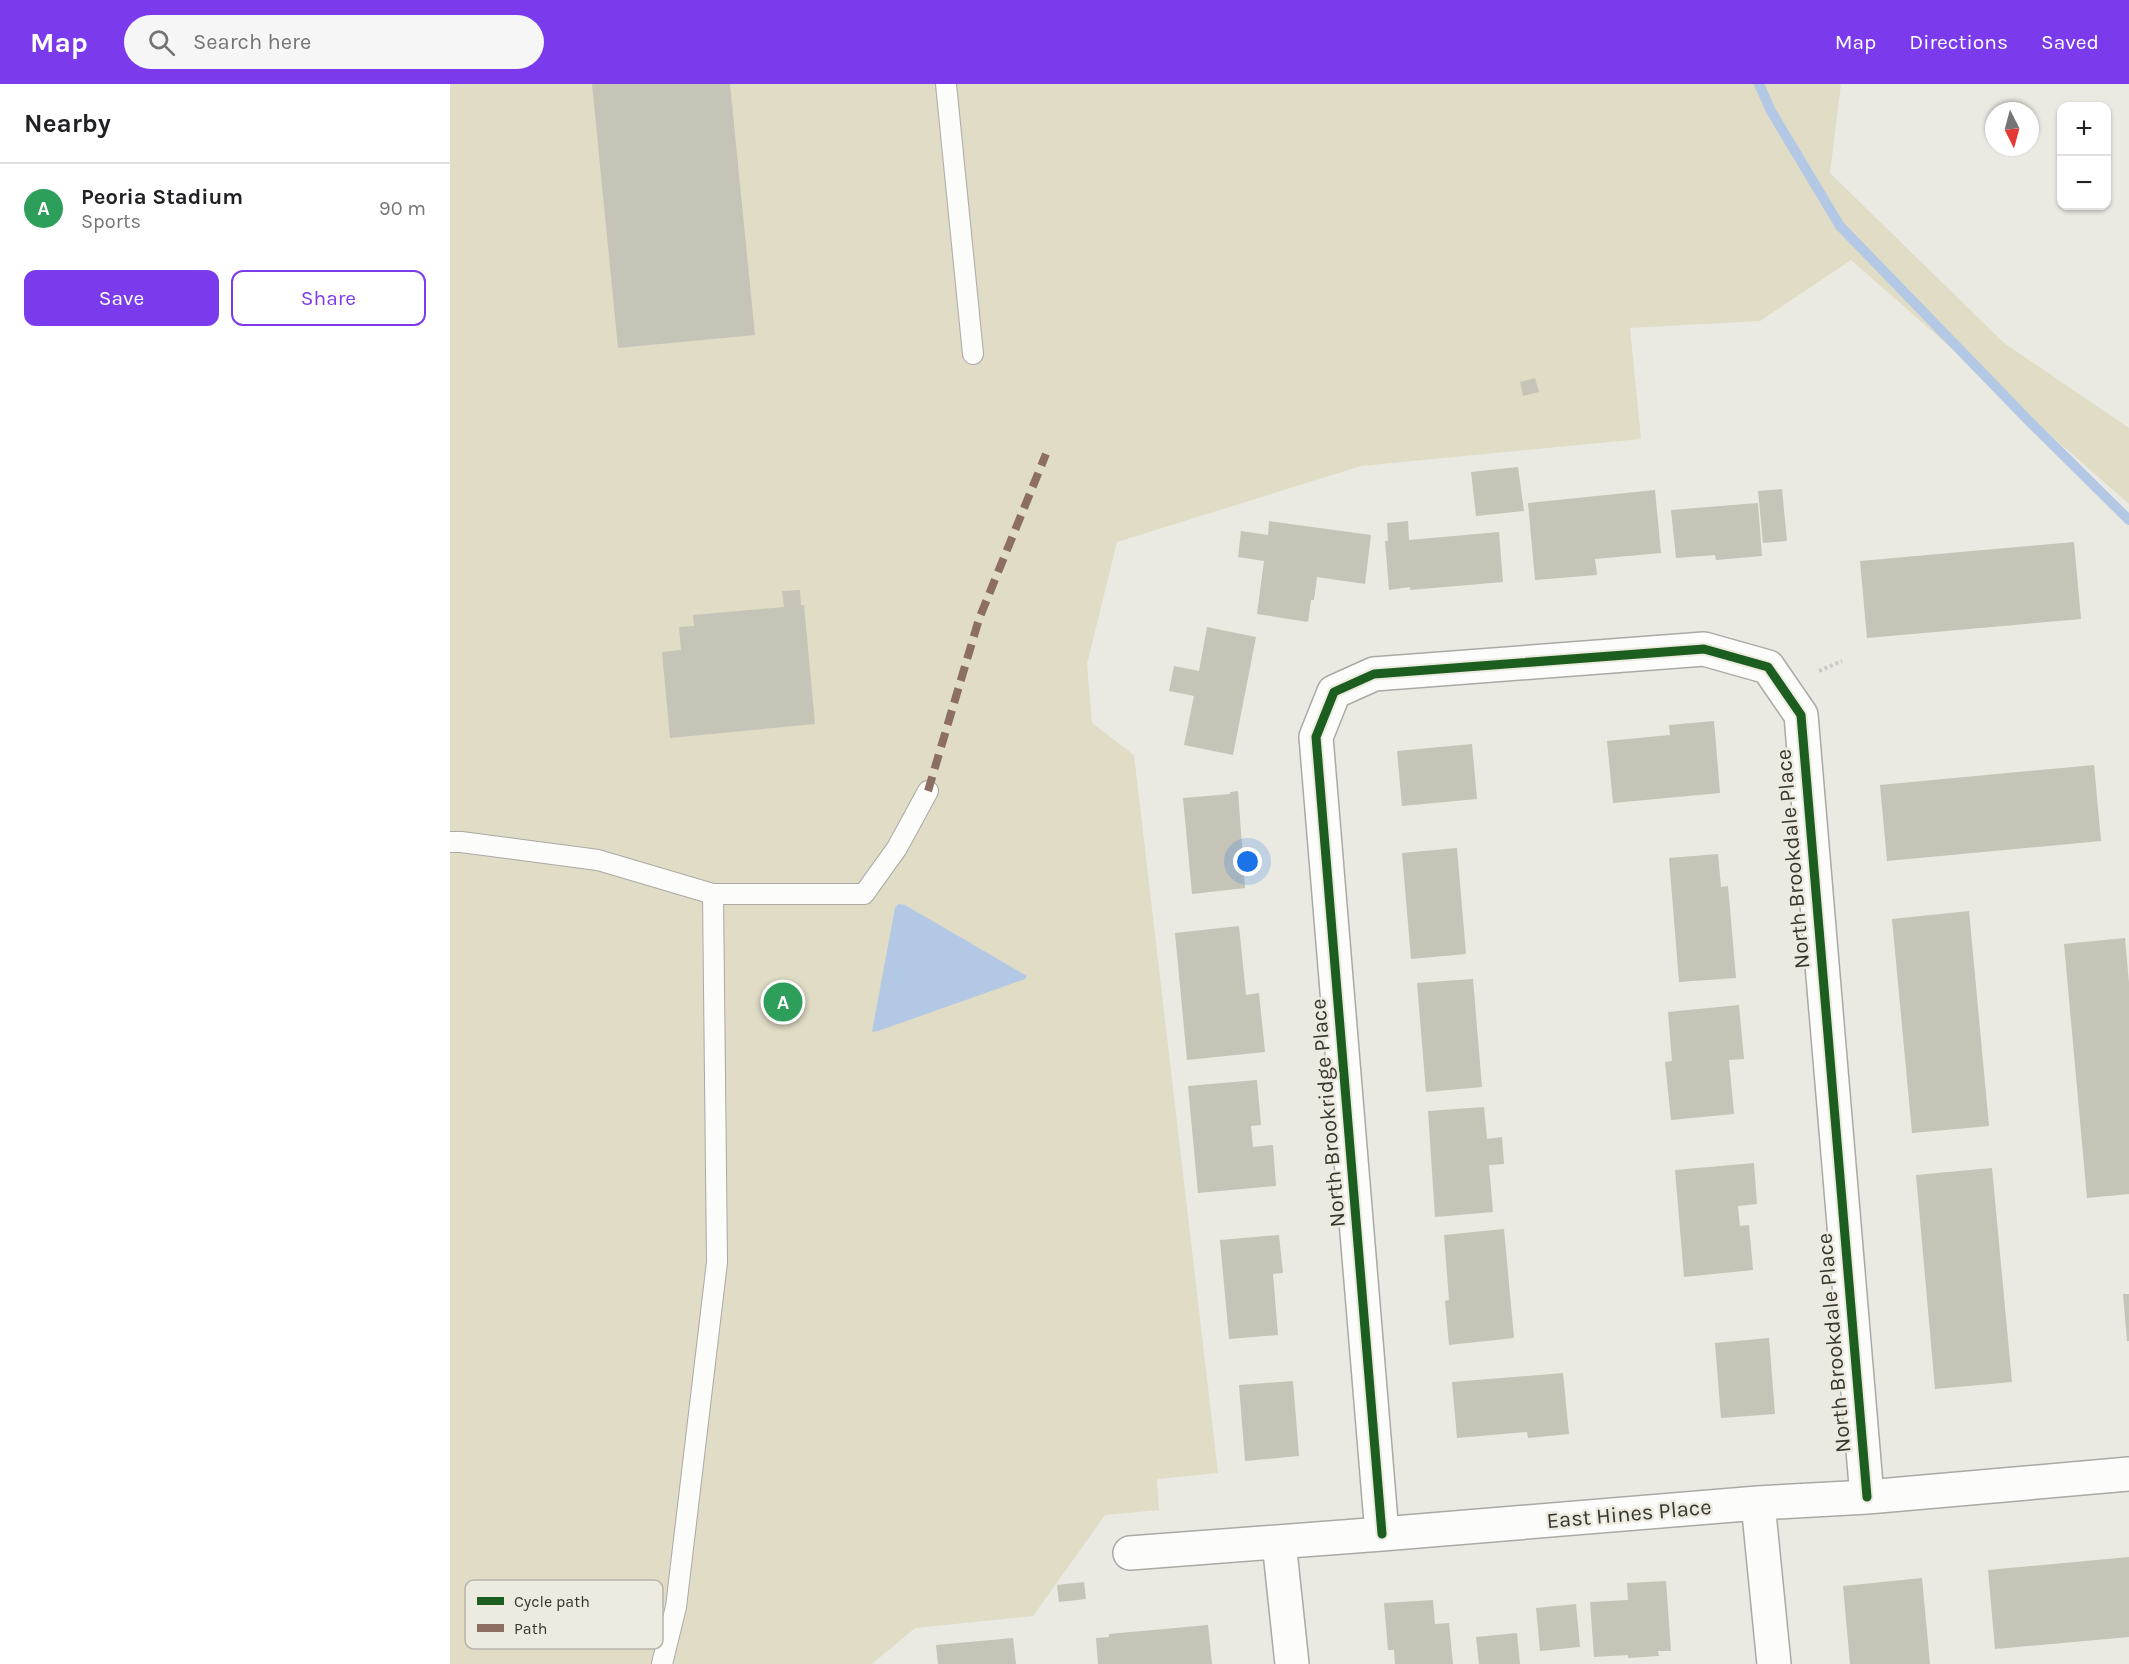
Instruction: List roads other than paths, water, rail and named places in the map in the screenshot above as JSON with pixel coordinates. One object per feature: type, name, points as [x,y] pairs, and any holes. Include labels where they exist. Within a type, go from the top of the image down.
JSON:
[{"type":"street","name":"North Brookdale Place","points":[[1334,692],[1374,674],[1704,650],[1768,668],[1801,715],[1867,1497]]},
{"type":"street","name":"North Brookridge Place","points":[[1334,692],[1316,737],[1382,1534]]},
{"type":"street","name":"East Hines Place","points":[[1130,1553],[1758,1503],[1867,1497],[2129,1474]]},
{"type":"street","points":[[1758,1503],[1774,1664]]},
{"type":"street","points":[[1279,1542],[1292,1664]]},
{"type":"lane","points":[[946,84],[973,354]]},
{"type":"lane","points":[[450,842],[598,860],[714,894],[864,894],[897,848],[928,791]]},
{"type":"lane","points":[[662,1664],[676,1607],[717,1262],[714,894]]},
{"type":"water","points":[[898,904],[905,905],[1027,976],[1025,979],[872,1032],[895,908]]},
{"type":"waterway","points":[[1759,84],[1771,111],[1840,226],[2026,418],[2129,520]]},
{"type":"place","name":"Peoria Stadium","points":[[783,1002]]}]
